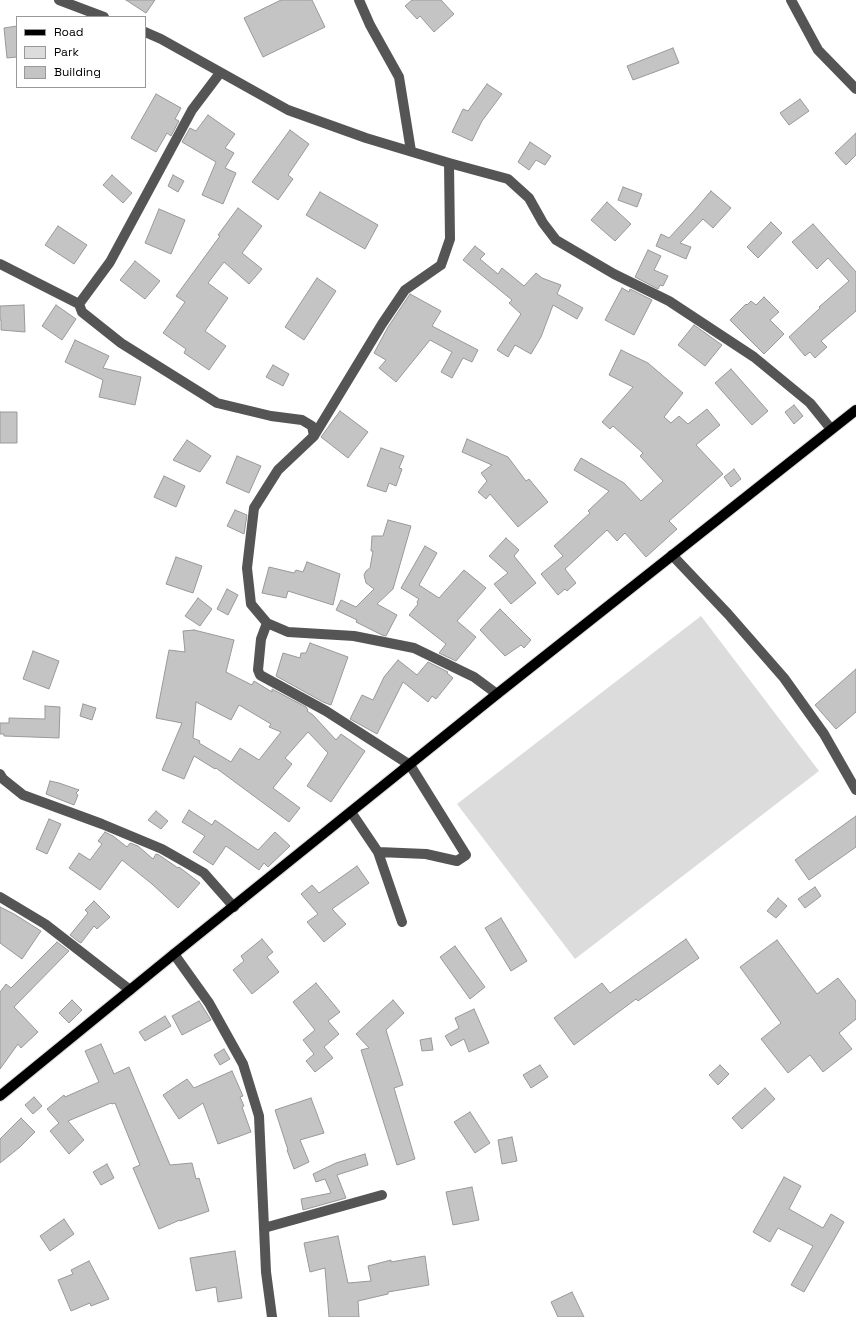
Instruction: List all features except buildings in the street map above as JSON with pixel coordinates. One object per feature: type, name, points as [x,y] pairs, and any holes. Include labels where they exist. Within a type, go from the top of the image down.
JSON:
[{"type":"main road","points":[[0,1096],[497,694],[856,410]]},
{"type":"street","points":[[59,0],[101,16]]},
{"type":"street","points":[[359,0],[370,25],[399,77],[411,151]]},
{"type":"street","points":[[791,0],[818,50],[856,90]]},
{"type":"street","points":[[146,32],[161,38],[220,73],[288,110],[366,138],[508,179],[529,198],[543,223],[556,240],[614,274],[669,301],[754,357],[810,403],[831,429]]},
{"type":"street","points":[[79,304],[110,262],[192,110],[220,73]]},
{"type":"street","points":[[449,163],[450,239],[441,265],[405,290],[382,324],[314,436],[278,470],[254,508],[247,568],[251,604],[267,622],[288,632],[354,636],[414,648],[474,677],[497,694]]},
{"type":"street","points":[[0,264],[79,304],[82,312],[121,343],[217,403],[271,416],[302,420],[312,426],[314,436]]},
{"type":"street","points":[[672,555],[728,614],[784,678],[824,734],[856,790]]},
{"type":"street","points":[[267,622],[261,639],[258,670],[260,676],[326,711],[410,765],[466,855],[457,861],[426,854],[378,852]]},
{"type":"street","points":[[1,780],[23,795],[102,824],[162,849],[204,872],[234,907]]},
{"type":"street","points":[[351,812],[378,852],[402,922]]},
{"type":"street","points":[[0,897],[45,924],[130,990]]},
{"type":"street","points":[[174,954],[209,1003],[243,1064],[259,1116],[266,1272],[272,1317]]},
{"type":"street","points":[[264,1228],[382,1195]]},
{"type":"green space","points":[[701,616],[819,771],[575,959],[457,804]]}]
